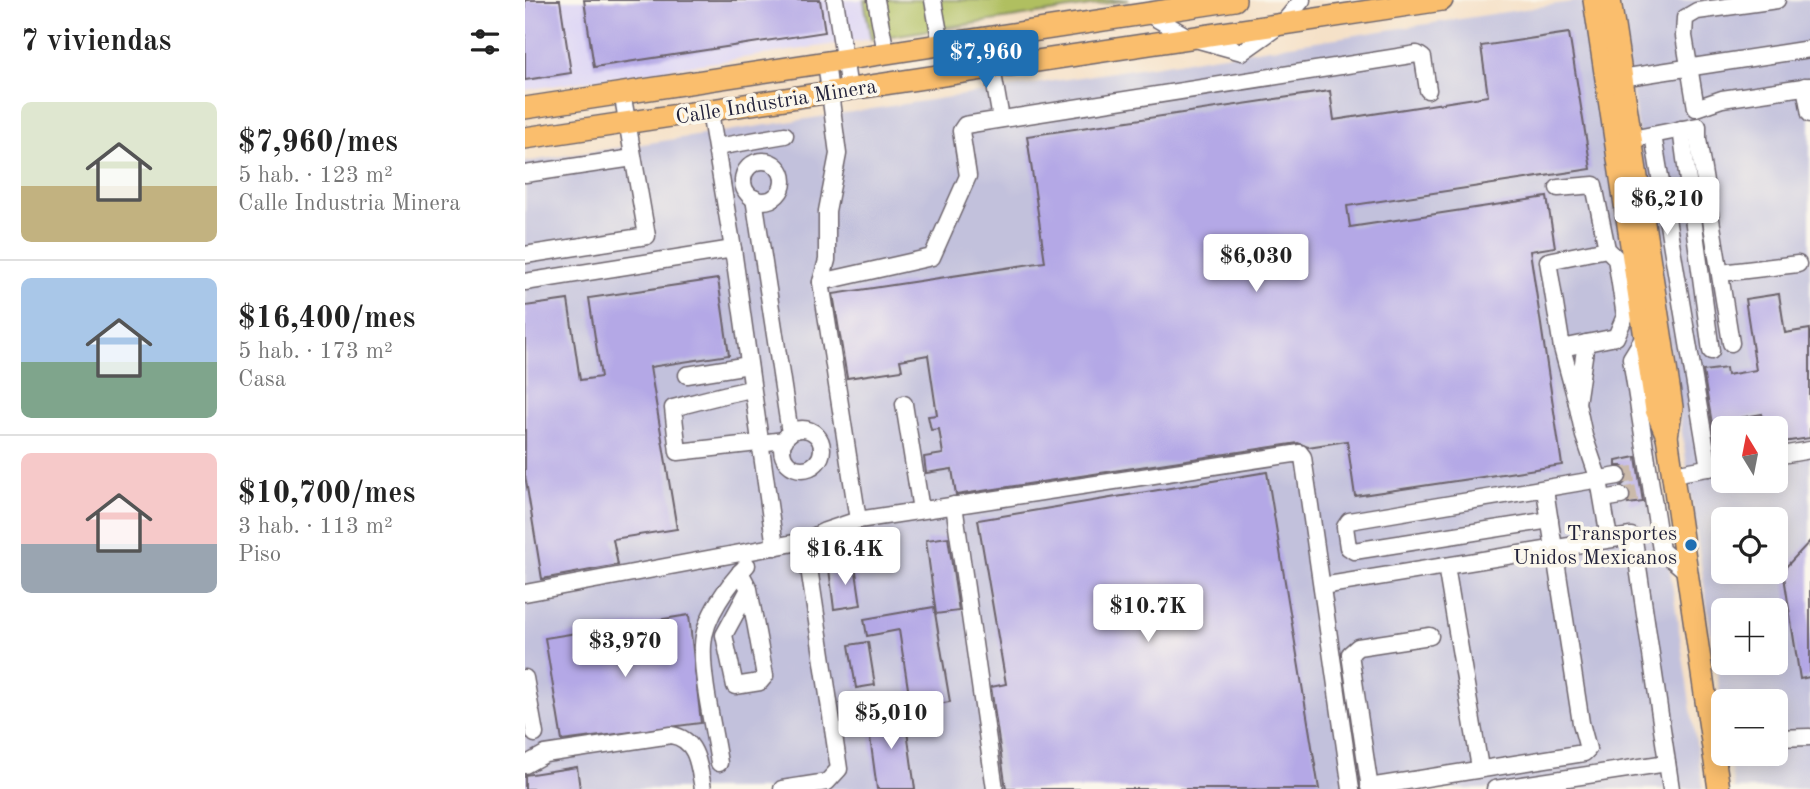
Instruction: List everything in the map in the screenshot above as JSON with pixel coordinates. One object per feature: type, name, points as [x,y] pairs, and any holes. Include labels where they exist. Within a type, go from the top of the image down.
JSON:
[{"type":"main road","name":"Calle Industria Minera","points":[[525,108],[1235,0]]},
{"type":"main road","name":"Calle Industria Minera","points":[[525,138],[1441,0]]},
{"type":"main road","points":[[1594,0],[1628,233],[1648,326],[1672,407],[1667,436],[1711,700]]},
{"type":"main road","points":[[1610,0],[1630,139],[1648,326],[1649,417],[1667,436]]},
{"type":"main road","points":[[1719,766],[1719,789]]},
{"type":"lane","points":[[835,0],[836,60],[840,90],[838,154],[827,211],[827,260],[821,282],[858,520]]},
{"type":"lane","points":[[876,0],[886,53]]},
{"type":"lane","points":[[933,0],[941,44]]},
{"type":"lane","points":[[1242,52],[1283,23],[1302,0]]},
{"type":"lane","points":[[1731,344],[1698,139],[1683,24],[1687,15],[1709,8],[1777,0]]},
{"type":"lane","points":[[1147,13],[1188,37],[1242,52]]},
{"type":"lane","points":[[1621,78],[1810,49]]},
{"type":"lane","points":[[1242,52],[1246,80]]},
{"type":"lane","points":[[821,282],[932,257],[968,176],[962,127],[1417,54],[1423,58],[1427,90]]},
{"type":"lane","points":[[992,68],[1000,119]]},
{"type":"lane","points":[[1696,108],[1722,99],[1807,86],[1810,114]]},
{"type":"lane","points":[[525,255],[647,236],[622,92]]},
{"type":"lane","points":[[710,112],[761,442],[768,549]]},
{"type":"lane","points":[[1630,139],[1698,126]]},
{"type":"lane","points":[[1681,129],[1711,351]]},
{"type":"lane","points":[[717,147],[785,135]]},
{"type":"lane","points":[[1653,135],[1711,436]]},
{"type":"lane","points":[[525,174],[633,158]]},
{"type":"lane","points":[[1558,188],[1594,185],[1606,243],[1616,258],[1625,319],[1619,335],[1562,348]]},
{"type":"lane","points":[[752,389],[705,397],[695,404],[673,408],[673,426],[680,453],[787,437],[754,198]]},
{"type":"lane","points":[[1609,538],[1599,480],[1584,436],[1562,348],[1548,261],[1606,243],[1628,233]]},
{"type":"lane","points":[[525,282],[733,249]]},
{"type":"lane","points":[[1721,273],[1798,264]]},
{"type":"lane","points":[[1577,403],[1586,343]]},
{"type":"lane","points":[[687,375],[749,365]]},
{"type":"lane","points":[[904,404],[921,510]]},
{"type":"lane","points":[[1649,417],[1645,472],[1662,554],[1688,573]]},
{"type":"lane","points":[[1789,454],[1810,450]]},
{"type":"lane","points":[[525,593],[805,541],[858,520],[1300,453],[1303,457],[1351,789]]},
{"type":"lane","points":[[1673,474],[1711,468]]},
{"type":"lane","points":[[1550,520],[1354,551],[1349,550],[1345,524],[1349,521],[1618,477]]},
{"type":"lane","points":[[1430,636],[1358,647],[1350,654],[1370,788],[1586,752],[1586,734],[1581,723],[1545,490]]},
{"type":"lane","points":[[1603,499],[1621,496]]},
{"type":"lane","points":[[954,505],[995,789]]},
{"type":"lane","points":[[1322,586],[1629,535],[1634,540],[1671,789]]},
{"type":"lane","points":[[782,789],[827,782],[839,769],[805,541]]},
{"type":"lane","points":[[719,763],[702,644],[708,624],[740,572],[768,549]]},
{"type":"lane","points":[[1446,566],[1480,768]]},
{"type":"lane","points":[[740,572],[749,589],[764,678],[735,686],[724,635],[749,589]]},
{"type":"lane","points":[[525,678],[534,734]]},
{"type":"lane","points":[[525,765],[545,754],[671,735],[680,736],[694,750],[703,789]]},
{"type":"lane","points":[[1788,738],[1810,737]]},
{"type":"lane","points":[[1495,789],[1667,763]]},
{"type":"shaded area","points":[[525,0],[864,0],[871,39],[525,90]]},
{"type":"shaded area","points":[[1584,0],[1703,789],[525,789],[525,162]]},
{"type":"shaded area","points":[[1619,0],[1810,0],[1810,789],[1734,789],[1731,766],[1788,766],[1788,689],[1719,689],[1717,675],[1788,675],[1788,598],[1711,598],[1711,632]]},
{"type":"green space","points":[[864,0],[1129,0],[871,39]]},
{"type":"building","points":[[525,0],[560,0],[571,73],[525,80]]},
{"type":"building","points":[[584,0],[820,0],[825,32],[594,67]]},
{"type":"building","points":[[1569,33],[1591,169],[1347,206],[1350,227],[1547,197],[1555,247],[1530,251],[1562,465],[1355,496],[1347,441],[1308,447],[1298,443],[956,495],[952,469],[926,473],[924,457],[943,454],[939,429],[931,430],[928,416],[937,415],[928,355],[900,360],[902,370],[847,378],[833,294],[1045,262],[1027,136],[1330,91],[1334,120],[1488,96],[1481,46]]},
{"type":"building","points":[[718,279],[729,355],[650,367],[677,529],[613,539],[618,565],[542,579],[525,475],[525,306],[568,300],[580,380],[601,377],[589,298]]},
{"type":"building","points":[[1779,294],[1785,333],[1810,329],[1810,438],[1789,441],[1789,416],[1762,414],[1711,418],[1703,371],[1726,368],[1727,375],[1756,370],[1745,299]]},
{"type":"building","points":[[1636,457],[1643,502],[1628,504],[1631,494],[1621,486],[1628,480],[1628,474],[1622,466],[1616,466],[1616,461]]},
{"type":"building","points":[[1267,472],[1319,789],[1006,789],[991,687],[1006,684],[978,520]]},
{"type":"building","points":[[948,537],[959,611],[936,614],[926,540]]},
{"type":"building","points":[[1810,541],[1810,677],[1800,679],[1785,584],[1788,584],[1788,565]]},
{"type":"building","points":[[855,565],[861,605],[834,609],[829,569]]},
{"type":"building","points":[[934,607],[950,702],[911,708],[899,630],[867,636],[864,619]]},
{"type":"building","points":[[689,615],[701,723],[562,741],[545,638]]},
{"type":"building","points":[[868,642],[875,685],[856,688],[849,645]]},
{"type":"building","points":[[904,709],[915,789],[877,789],[867,715]]},
{"type":"building","points":[[577,767],[580,789],[525,789],[525,775]]},
{"type":"tunnel","points":[[1618,476],[1640,473]]},
{"type":"tunnel","points":[[1621,496],[1643,492]]},
{"type":"place","name":"Transportes Unidos Mexicanos","points":[[1691,545]]}]
